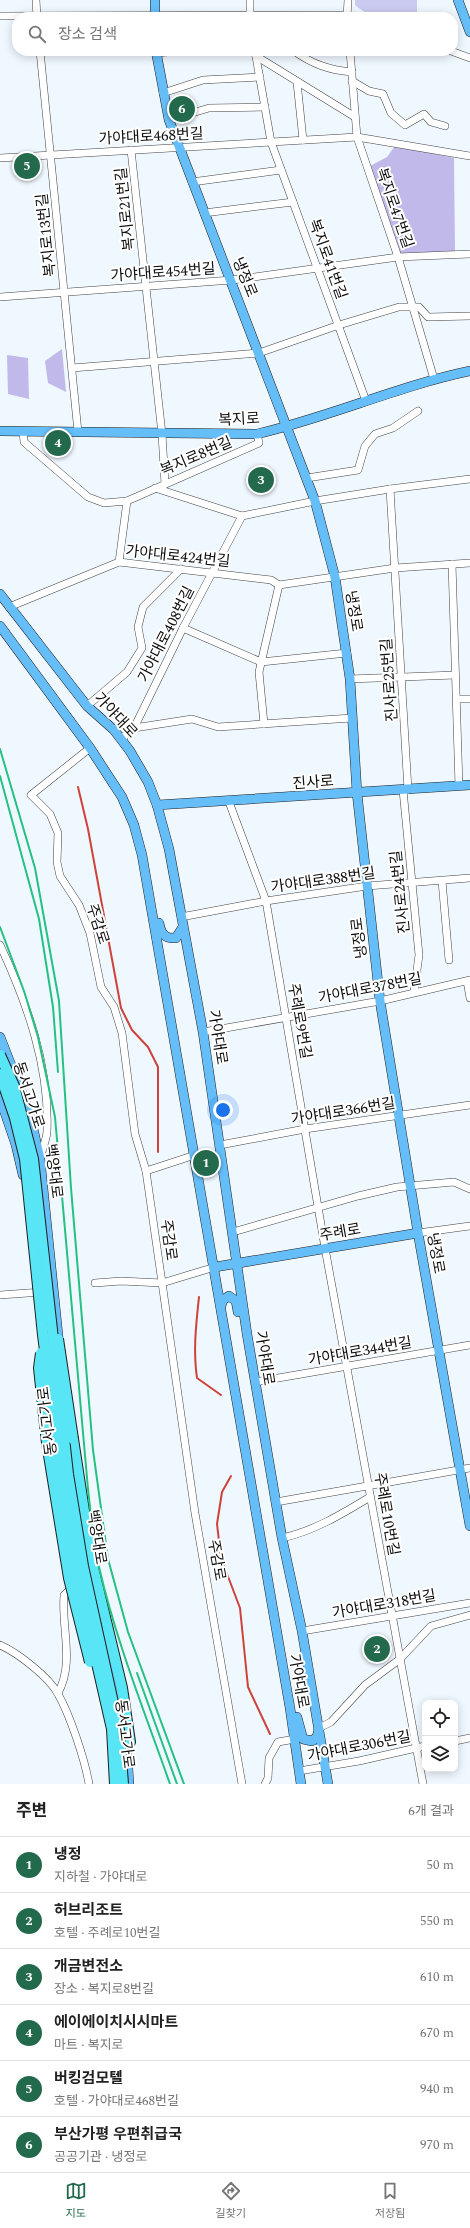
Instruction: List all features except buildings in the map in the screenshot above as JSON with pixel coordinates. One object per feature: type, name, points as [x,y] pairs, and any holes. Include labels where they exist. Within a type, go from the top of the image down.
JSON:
[{"type":"highway","name":"동서고가로","points":[[0,1055],[14,1086],[33,1159],[41,1243],[68,1474],[83,1566],[119,1730],[123,1784]]},
{"type":"highway","name":"동서고가로","points":[[0,1074],[15,1118],[25,1159],[43,1335],[64,1500],[76,1567],[112,1729],[114,1784]]},
{"type":"highway","points":[[41,1243],[48,1264],[80,1495],[92,1563],[122,1688],[130,1742]]},
{"type":"highway","points":[[43,1335],[39,1368],[53,1486],[69,1578],[91,1666],[107,1740]]},
{"type":"main road","points":[[155,0],[155,12]]},
{"type":"main road","points":[[458,0],[470,32]]},
{"type":"main road","name":"냉정로","points":[[157,56],[162,93],[169,120],[204,213],[232,280],[307,478],[315,501],[334,576],[350,679],[357,793],[366,886],[380,1001],[418,1233],[470,1526]]},
{"type":"main road","name":"복지로","points":[[0,431],[257,434],[288,427],[434,378],[470,371]]},
{"type":"main road","name":"가야대로","points":[[0,594],[87,706],[121,739],[148,782],[157,805],[169,849],[203,1032],[247,1334],[282,1538],[302,1631],[328,1784]]},
{"type":"main road","name":"가야대로","points":[[0,626],[90,748],[122,797],[134,825],[148,886],[215,1267],[290,1708],[301,1784]]},
{"type":"main road","name":"진사로","points":[[157,805],[229,802],[470,785]]},
{"type":"main road","points":[[148,886],[153,896],[160,927],[164,936],[176,938],[182,922]]},
{"type":"main road","name":"백양대로","points":[[0,1037],[30,1111],[40,1159],[76,1498],[88,1573],[126,1735],[129,1784]]},
{"type":"main road","name":"백양대로","points":[[0,1098],[16,1145],[25,1182],[52,1458],[59,1508],[75,1584],[90,1639],[105,1706],[114,1784]]},
{"type":"main road","name":"주례로","points":[[215,1267],[418,1233]]},
{"type":"main road","points":[[221,1306],[225,1297],[233,1298],[236,1301],[240,1323],[247,1334]]},
{"type":"main road","points":[[290,1708],[296,1715],[303,1739],[312,1741],[317,1737],[319,1728]]},
{"type":"main road","points":[[107,1740],[113,1774]]},
{"type":"main road","points":[[129,1772],[130,1742]]},
{"type":"street","points":[[36,0],[37,12]]},
{"type":"street","points":[[250,0],[250,12]]},
{"type":"street","points":[[348,0],[349,12]]},
{"type":"street","points":[[0,16],[12,16]]},
{"type":"street","points":[[458,54],[470,58]]},
{"type":"street","name":"복지로13번길","points":[[41,56],[78,432]]},
{"type":"street","name":"복지로41번길","points":[[256,56],[271,142],[366,401]]},
{"type":"street","name":"복지로41번길","points":[[259,56],[300,83]]},
{"type":"street","points":[[301,56],[309,62],[335,70],[352,72]]},
{"type":"street","name":"복지로47번길","points":[[350,56],[357,137],[398,257],[434,378]]},
{"type":"street","points":[[162,93],[204,80],[260,77]]},
{"type":"street","points":[[352,81],[369,91],[383,94],[391,113],[405,125],[424,114],[431,122],[445,126]]},
{"type":"street","points":[[300,83],[355,117]]},
{"type":"street","points":[[300,83],[303,140]]},
{"type":"street","points":[[169,120],[209,108],[265,107]]},
{"type":"street","name":"가야대로468번길","points":[[0,158],[357,137],[470,156]]},
{"type":"street","name":"복지로21번길","points":[[131,150],[162,434],[165,484]]},
{"type":"street","points":[[192,182],[281,170]]},
{"type":"street","points":[[204,213],[293,202]]},
{"type":"street","name":"가야대로454번길","points":[[0,297],[232,280],[398,257],[470,254]]},
{"type":"street","points":[[72,368],[259,353],[339,325],[399,307],[419,307],[428,318],[470,316]]},
{"type":"street","points":[[307,478],[358,470],[365,446],[375,434],[393,428],[418,411]]},
{"type":"street","name":"복지로8번길","points":[[23,431],[24,442],[88,496],[104,503],[127,501],[259,443],[257,434]]},
{"type":"street","name":"복지로8번길","points":[[156,488],[242,516],[315,501],[390,489],[470,479]]},
{"type":"street","points":[[390,489],[395,568]]},
{"type":"street","points":[[119,562],[127,501]]},
{"type":"street","name":"가야대로408번길","points":[[121,739],[134,728],[242,516]]},
{"type":"street","name":"가야대로424번길","points":[[9,607],[119,562],[271,580],[279,586]]},
{"type":"street","points":[[264,724],[259,672],[272,623],[279,586],[334,576],[395,568],[470,562]]},
{"type":"street","points":[[452,564],[459,786]]},
{"type":"street","name":"진사로25번길","points":[[395,568],[402,678],[406,790]]},
{"type":"street","points":[[87,706],[127,672],[142,648],[138,627],[143,607],[158,590],[181,569]]},
{"type":"street","points":[[184,628],[261,662],[347,653]]},
{"type":"street","points":[[350,679],[455,675]]},
{"type":"street","points":[[457,699],[470,698]]},
{"type":"street","points":[[134,728],[192,719],[218,727],[352,718]]},
{"type":"street","name":"주감로","points":[[90,748],[31,795],[50,814],[58,833],[57,862],[60,876],[79,905],[90,933],[101,987],[114,1007],[120,1027],[135,1134],[146,1171],[195,1513],[242,1784]]},
{"type":"street","name":"진사로24번길","points":[[406,790],[412,882],[419,955],[414,992]]},
{"type":"street","name":"주례로9번길","points":[[229,802],[266,901],[325,1248]]},
{"type":"street","name":"가야대로388번길","points":[[182,922],[266,901],[366,886],[412,882],[442,882],[470,878]]},
{"type":"street","points":[[442,882],[449,960]]},
{"type":"street","points":[[0,945],[34,1028],[44,1084],[47,1133],[40,1159]]},
{"type":"street","points":[[468,980],[470,998]]},
{"type":"street","name":"가야대로378번길","points":[[203,1032],[380,1001],[468,980]]},
{"type":"street","name":"가야대로366번길","points":[[220,1145],[305,1129],[470,1105]]},
{"type":"street","points":[[146,1171],[195,1155]]},
{"type":"street","points":[[233,1232],[358,1196],[410,1185],[454,1182],[470,1189]]},
{"type":"street","name":"주례로","points":[[418,1233],[470,1226]]},
{"type":"street","name":"주례로10번길","points":[[325,1248],[423,1784]]},
{"type":"street","points":[[95,1283],[121,1281],[162,1283],[215,1267]]},
{"type":"street","points":[[0,1295],[53,1291]]},
{"type":"street","name":"가야대로344번길","points":[[255,1382],[470,1346]]},
{"type":"street","points":[[276,1502],[470,1468]]},
{"type":"street","points":[[282,1538],[301,1534],[342,1515],[370,1497]]},
{"type":"street","points":[[58,1693],[64,1682],[68,1651],[62,1613],[64,1595],[75,1584]]},
{"type":"street","name":"가야대로318번길","points":[[302,1631],[470,1603]]},
{"type":"street","points":[[319,1728],[331,1722],[365,1686],[400,1659],[431,1626],[470,1615]]},
{"type":"street","points":[[0,1645],[18,1656],[40,1674],[58,1693],[87,1768],[89,1784]]},
{"type":"street","points":[[458,1740],[470,1738]]},
{"type":"street","points":[[265,1784],[268,1778],[269,1758],[278,1742],[294,1739]]},
{"type":"street","name":"가야대로306번길","points":[[298,1771],[359,1761],[422,1747]]},
{"type":"shaded area","points":[[355,0],[417,0],[417,12],[366,12],[355,5]]},
{"type":"shaded area","points":[[395,146],[454,158],[455,252],[399,253],[370,166],[387,157]]},
{"type":"shaded area","points":[[62,349],[66,392],[48,383],[45,361]]},
{"type":"shaded area","points":[[7,355],[28,358],[29,399],[8,394]]},
{"type":"waterway","points":[[78,787],[88,829],[121,1008],[132,1030],[148,1047],[158,1067],[158,1152]]},
{"type":"waterway","points":[[199,1297],[195,1348],[197,1378],[221,1395]]},
{"type":"waterway","points":[[231,1476],[222,1492],[217,1524],[221,1558],[240,1608],[248,1687],[270,1734]]},
{"type":"railway","points":[[0,749],[35,868],[59,1001],[71,1188],[93,1450],[108,1559],[128,1632],[184,1784]]},
{"type":"railway","points":[[0,776],[39,919],[53,1007],[58,1072]]},
{"type":"railway","points":[[0,927],[24,991],[38,1037],[55,1117],[88,1489],[97,1557],[106,1595],[122,1649],[170,1784]]},
{"type":"railway","points":[[137,1673],[177,1784]]},
{"type":"place","name":"부산가평 우편취급국","points":[[182,109]]},
{"type":"place","name":"버킹검모텔","points":[[27,166]]},
{"type":"place","name":"에이에이치시시마트","points":[[58,443]]},
{"type":"place","name":"개금변전소","points":[[261,480]]},
{"type":"place","name":"냉정","points":[[206,1163]]},
{"type":"place","name":"허브리조트","points":[[377,1649]]}]
